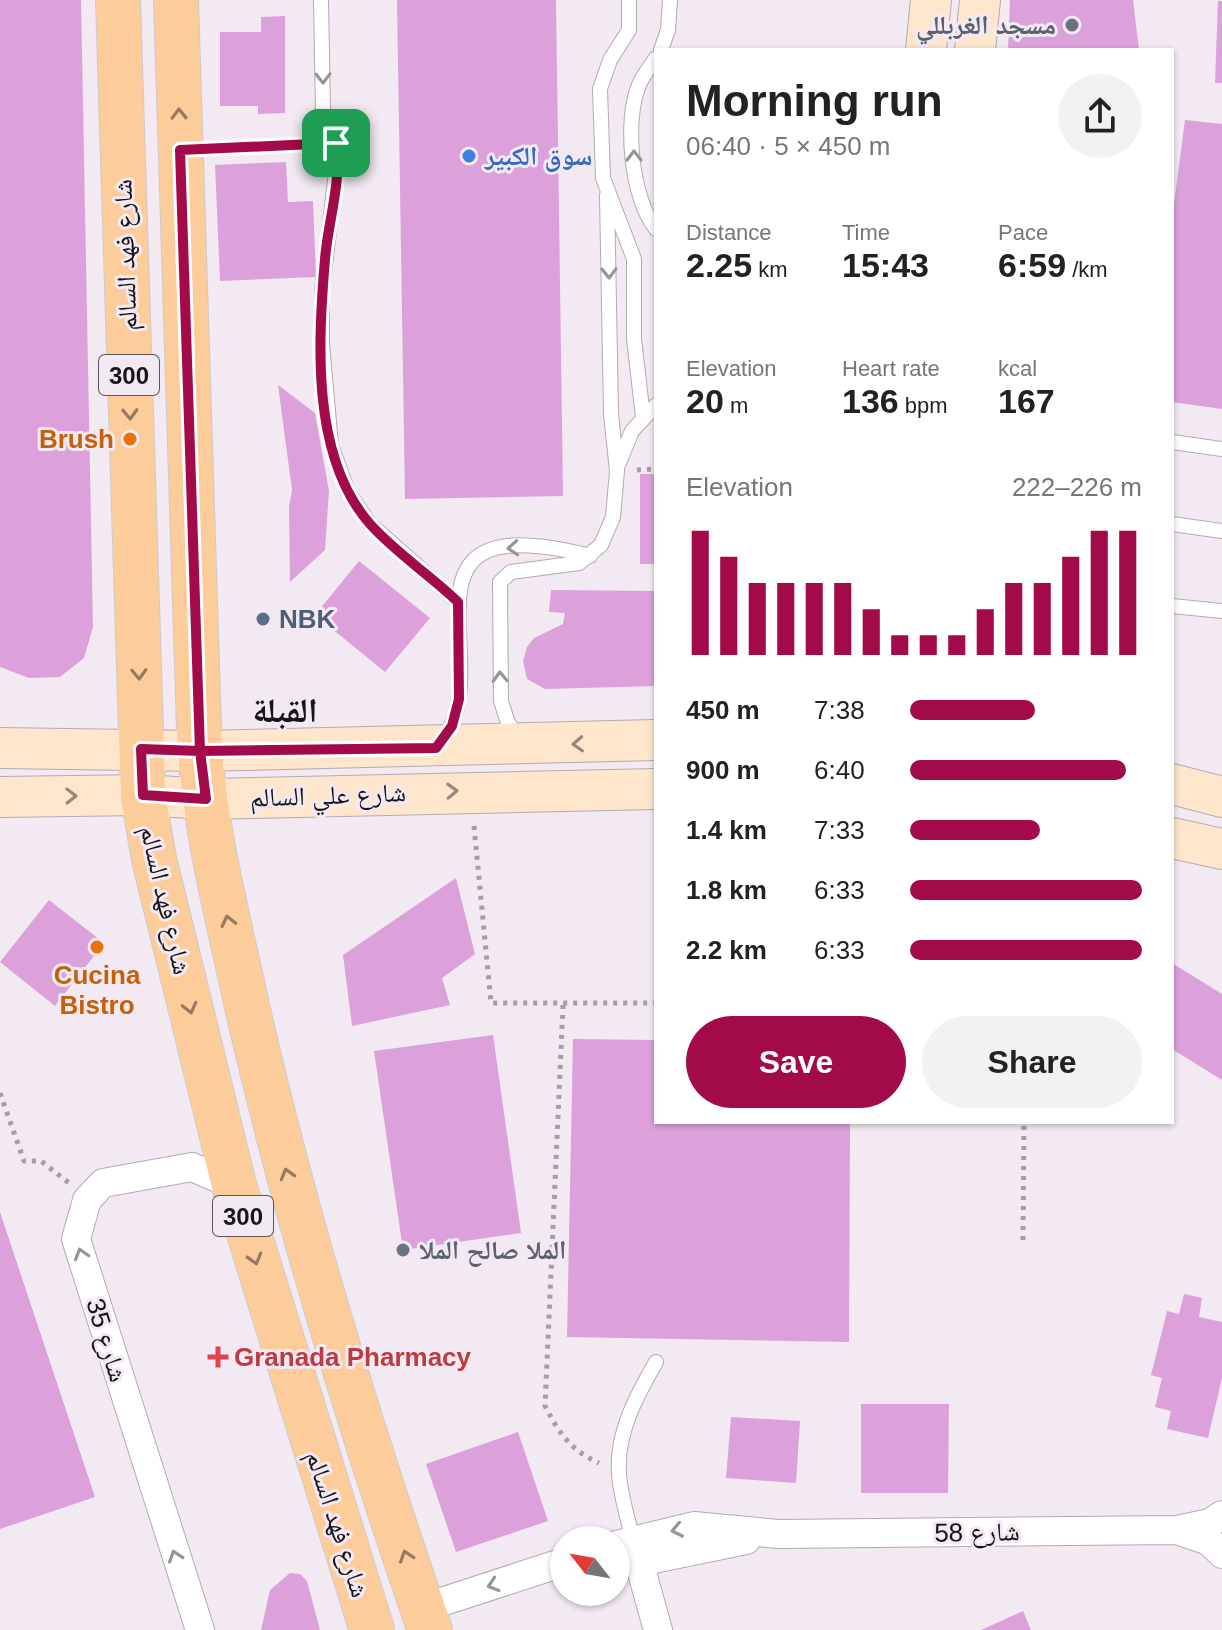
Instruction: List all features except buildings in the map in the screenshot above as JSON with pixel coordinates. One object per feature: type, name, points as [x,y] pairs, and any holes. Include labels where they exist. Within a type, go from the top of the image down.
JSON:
[{"type":"main road","name":"شارع فهد السالم","points":[[118,0],[143,795],[154,859],[234,1185],[372,1630]]},
{"type":"main road","name":"300","points":[[176,0],[200,751],[206,799],[222,892],[279,1147],[426,1619]]},
{"type":"main road","points":[[926,48],[931,0]]},
{"type":"main road","points":[[975,48],[980,0]]},
{"type":"main road","name":"شارع علي السالم","points":[[0,748],[200,751],[527,746],[654,740]]},
{"type":"main road","points":[[1174,785],[1222,797]]},
{"type":"main road","name":"شارع علي السالم","points":[[0,797],[143,795],[206,799],[654,789]]},
{"type":"main road","points":[[1174,838],[1222,849]]},
{"type":"street","points":[[87,1200],[103,1183],[192,1167],[234,1185]]},
{"type":"street","name":"شارع 35","points":[[87,1200],[76,1239],[200,1630]]},
{"type":"street","name":"شارع 58","points":[[630,1549],[778,1534],[1177,1530],[1210,1523],[1222,1515]]},
{"type":"street","name":"شارع 58","points":[[1177,1530],[1209,1541],[1222,1554]]},
{"type":"street","points":[[630,1552],[658,1630]]},
{"type":"street","points":[[426,1619],[550,1568]]},
{"type":"lane","points":[[321,0],[323,111],[336,143],[338,167],[322,291],[322,343],[331,445],[348,492],[370,524],[458,602]]},
{"type":"lane","points":[[629,0],[629,30],[610,60],[600,89],[603,178],[634,259],[635,354],[643,417]]},
{"type":"lane","points":[[662,48],[668,30],[670,0]]},
{"type":"lane","points":[[654,62],[636,94],[634,150],[637,194],[654,225]]},
{"type":"lane","points":[[527,746],[508,723],[501,701],[498,588],[511,572],[568,567],[590,556],[601,545],[613,517],[617,471],[611,414],[607,195]]},
{"type":"lane","points":[[617,471],[624,447],[643,417],[654,407]]},
{"type":"lane","points":[[1174,442],[1222,449]]},
{"type":"lane","points":[[1174,524],[1222,531]]},
{"type":"lane","points":[[436,748],[452,726],[459,699],[458,602],[468,569],[494,549],[549,548],[590,556]]},
{"type":"lane","points":[[1174,606],[1222,611]]},
{"type":"lane","points":[[626,1526],[618,1472],[622,1438],[637,1395],[656,1362]]},
{"type":"path","points":[[180,150],[336,143]]},
{"type":"path","points":[[471,791],[491,1003],[654,1003]]},
{"type":"path","points":[[563,1005],[545,1406],[560,1436],[580,1455],[618,1472]]},
{"type":"path","points":[[0,1093],[24,1161],[41,1161],[87,1200]]},
{"type":"path","points":[[1023,1240],[1024,1124]]},
{"type":"place","name":"مسجد الغربللي","points":[[1072,25]]},
{"type":"place","name":"سوق الكبير","points":[[469,156]]},
{"type":"place","name":"Brush","points":[[130,439]]},
{"type":"place","name":"NBK","points":[[263,619]]},
{"type":"place","name":"Cucina Bistro","points":[[97,947]]},
{"type":"place","name":"الملا صالح الملا","points":[[403,1250]]},
{"type":"place","name":"Granada Pharmacy","points":[[218,1357]]},
{"type":"district","name":"القبلة","points":[[285,710]]},
{"type":"route","points":[[336,143],[180,150],[200,751],[141,749],[143,795],[206,799],[200,751],[436,748],[452,726],[456,713],[459,699],[458,602],[370,524],[348,492],[331,445],[322,343],[322,291],[338,167],[336,143]]}]
